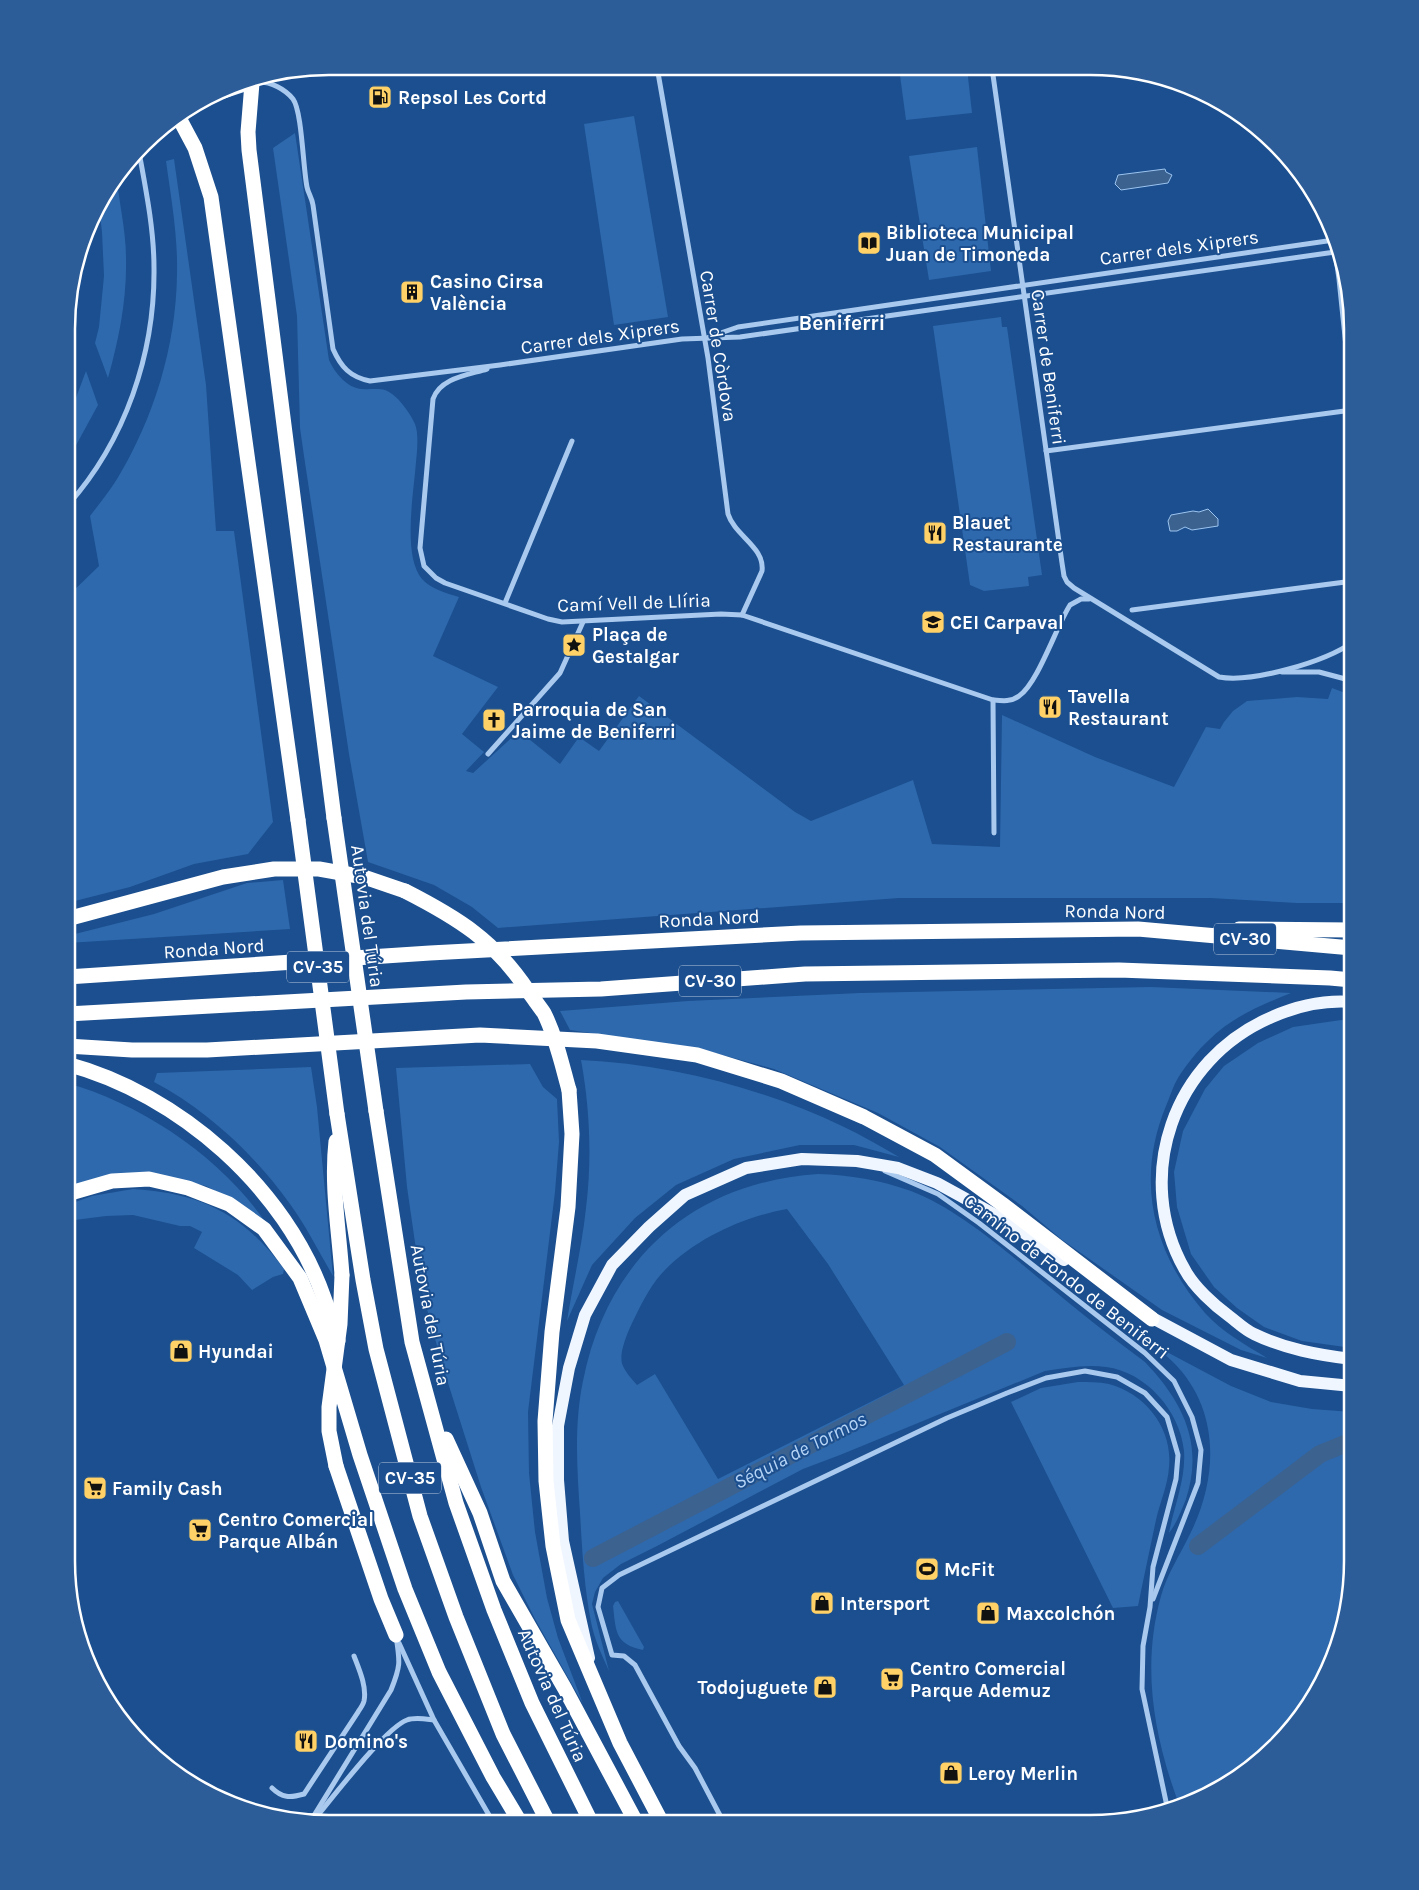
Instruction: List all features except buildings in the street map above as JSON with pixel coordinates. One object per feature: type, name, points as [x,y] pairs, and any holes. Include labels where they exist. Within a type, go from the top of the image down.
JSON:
[{"type":"highway","name":"Autovia del Túria","points":[[254,86],[248,140],[334,818],[376,1111],[412,1342],[456,1503],[494,1610],[532,1703],[588,1815]]},
{"type":"highway","name":"CV-35","points":[[181,122],[195,148],[211,197],[337,1114],[363,1280],[376,1349],[420,1516],[456,1617],[503,1734],[544,1815]]},
{"type":"highway","points":[[75,917],[223,877],[274,869],[319,869],[364,877],[405,892],[439,908],[483,938],[515,971],[544,1013],[569,1090],[572,1134],[569,1188],[552,1332],[545,1421],[546,1481],[553,1546],[568,1620],[620,1743],[658,1815]]},
{"type":"highway","points":[[1138,929],[1344,930]]},
{"type":"highway","name":"Ronda Nord","points":[[75,976],[430,953],[801,933],[1138,929],[1344,947]]},
{"type":"highway","name":"CV-30","points":[[75,1014],[466,992],[602,989],[806,974],[1119,970],[1344,979]]},
{"type":"highway","points":[[75,1046],[132,1050],[207,1050],[480,1035],[597,1041],[697,1055],[781,1080],[864,1117],[935,1155],[1152,1319]]},
{"type":"highway","points":[[75,1066],[120,1083],[153,1100],[214,1142],[257,1186],[277,1210],[297,1239],[319,1282],[337,1335],[346,1404]]},
{"type":"highway","points":[[337,1114],[334,1158],[342,1275],[340,1324],[329,1407],[329,1431],[336,1466],[381,1599],[396,1635]]},
{"type":"highway","points":[[75,1192],[112,1180],[150,1179],[188,1188],[229,1204],[264,1229],[300,1278],[326,1340],[360,1456],[405,1588],[439,1672],[493,1777],[516,1815]]},
{"type":"highway","points":[[427,1396],[480,1513],[503,1581],[565,1689],[632,1815]]},
{"type":"main road","points":[[1344,1001],[1336,1000],[1292,1008],[1256,1023],[1226,1044],[1194,1079],[1174,1114],[1164,1150],[1161,1197],[1172,1240],[1185,1271],[1213,1304],[1252,1333],[1293,1350],[1344,1358]]},
{"type":"main road","points":[[596,1687],[563,1541],[558,1480],[558,1426],[569,1368],[585,1315],[612,1264],[648,1227],[686,1195],[746,1168],[802,1159],[857,1161],[898,1168],[937,1184],[1008,1222],[1152,1319],[1231,1360],[1300,1381],[1344,1385]]},
{"type":"street","name":"Carrer de Còrdova","points":[[659,75],[704,338],[728,514],[731,523],[759,554],[763,564],[762,571],[742,615]]},
{"type":"street","name":"Carrer de Beniferri","points":[[993,75],[1064,576],[1067,582],[1089,599],[1219,677],[1238,679],[1300,671],[1319,672],[1344,679]]},
{"type":"street","name":"Carrer dels Xiprers","points":[[266,83],[274,85],[292,98],[297,109],[306,184],[313,205],[333,349],[338,362],[348,373],[360,379],[370,381],[682,339],[740,337],[1332,252]]},
{"type":"street","points":[[75,497],[117,433],[140,374],[149,336],[154,292],[154,266],[147,199],[140,159]]},
{"type":"street","name":"Carrer dels Xiprers","points":[[704,338],[738,327],[1329,241]]},
{"type":"street","points":[[1337,271],[1344,337]]},
{"type":"street","name":"Carrer dels Xiprers","points":[[439,388],[446,382],[500,365]]},
{"type":"street","name":"Camí Vell de Llíria","points":[[439,388],[433,399],[420,548],[424,566],[436,578],[452,586],[548,619],[562,622],[582,622],[721,614],[742,615],[993,700],[1009,701],[1026,690],[1070,605],[1081,599],[1089,599]]},
{"type":"street","points":[[1046,451],[1344,413]]},
{"type":"street","points":[[505,603],[572,442]]},
{"type":"street","points":[[1132,610],[1344,582]]},
{"type":"street","points":[[488,754],[563,669],[582,622]]},
{"type":"street","name":"Carrer de Beniferri","points":[[1267,674],[1320,658],[1344,647]]},
{"type":"street","points":[[993,700],[994,833]]},
{"type":"street","name":"Camino de Fondo de Beniferri","points":[[857,1161],[904,1178],[938,1194],[979,1223],[1145,1353],[1174,1381],[1192,1417],[1201,1450],[1198,1483],[1150,1607]]},
{"type":"street","name":"Camino de Fondo de Beniferri","points":[[720,1815],[695,1768],[679,1746],[635,1665],[624,1656],[612,1655],[598,1607],[602,1588],[619,1575],[947,1418],[1046,1378],[1085,1371],[1117,1377],[1145,1393],[1167,1417],[1178,1455],[1176,1478],[1153,1567],[1150,1607],[1143,1646],[1142,1689],[1166,1803]]},
{"type":"street","points":[[396,1635],[434,1720],[489,1815]]},
{"type":"street","points":[[317,1814],[391,1690],[400,1661],[396,1635]]},
{"type":"street","points":[[272,1788],[280,1796],[292,1797],[304,1794],[358,1712],[364,1701],[364,1691],[362,1678],[354,1656]]},
{"type":"street","points":[[319,1814],[382,1740],[398,1725],[408,1719],[434,1720]]},
{"type":"shaded area","points":[[900,75],[968,75],[972,113],[906,120]]},
{"type":"shaded area","points":[[634,116],[668,317],[614,325],[584,124]]},
{"type":"shaded area","points":[[295,133],[329,360],[338,375],[351,386],[390,392],[406,409],[415,424],[417,448],[411,523],[412,555],[422,579],[439,590],[459,597],[433,656],[498,687],[462,734],[484,752],[466,771],[473,773],[519,731],[560,764],[579,737],[599,751],[639,696],[795,812],[811,821],[913,780],[932,844],[1000,847],[1002,715],[1095,757],[1174,787],[1206,727],[1220,729],[1233,711],[1247,701],[1297,697],[1328,699],[1332,688],[1344,692],[1344,903],[1297,903],[1210,898],[899,898],[498,928],[472,907],[434,885],[368,862],[349,754],[300,428],[297,316],[273,148]]},
{"type":"shaded area","points":[[977,147],[991,271],[929,280],[909,156]]},
{"type":"shaded area","points":[[174,159],[206,385],[216,531],[234,531],[273,822],[248,854],[194,864],[130,887],[75,901],[75,589],[99,566],[90,516],[117,479],[142,431],[152,406],[167,354],[176,301],[177,260],[174,217],[166,161]]},
{"type":"shaded area","points":[[1165,169],[1166,172],[1172,175],[1168,183],[1121,190],[1115,184],[1118,175]]},
{"type":"shaded area","points":[[118,188],[126,248],[126,273],[122,319],[108,378],[95,343],[99,327],[104,276],[100,218]]},
{"type":"shaded area","points":[[1001,317],[1002,327],[1007,327],[1042,575],[1028,577],[1029,586],[984,591],[970,585],[933,326]]},
{"type":"shaded area","points":[[86,371],[98,405],[75,447],[75,400]]},
{"type":"shaded area","points":[[1208,509],[1218,519],[1218,526],[1192,530],[1185,527],[1177,531],[1170,531],[1168,521],[1171,515],[1193,511],[1199,512]]},
{"type":"shaded area","points":[[283,880],[290,929],[75,942],[75,934],[154,914],[247,883]]},
{"type":"shaded area","points":[[1151,987],[1291,993],[1237,1018],[1209,1040],[1192,1058],[1178,1078],[1166,1106],[1157,1134],[1152,1162],[1151,1189],[1154,1215],[1162,1241],[1173,1266],[1187,1290],[1205,1313],[1219,1326],[1234,1338],[1267,1358],[1241,1350],[1162,1310],[1061,1239],[1022,1206],[940,1147],[878,1113],[774,1069],[704,1050],[570,1030],[560,1011],[688,1001],[860,993]]},
{"type":"shaded area","points":[[1344,1020],[1344,1347],[1302,1341],[1264,1327],[1237,1308],[1214,1287],[1191,1254],[1177,1207],[1174,1172],[1183,1131],[1205,1089],[1224,1066],[1258,1043],[1293,1027]]},
{"type":"shaded area","points":[[581,1060],[648,1067],[714,1080],[747,1089],[811,1112],[842,1126],[899,1157],[854,1145],[800,1145],[734,1159],[676,1185],[635,1218],[592,1265],[567,1321],[580,1250],[588,1190],[588,1115]]},
{"type":"shaded area","points":[[530,1064],[543,1087],[557,1099],[559,1142],[555,1192],[528,1412],[529,1473],[535,1532],[547,1598],[558,1638],[583,1704],[535,1619],[513,1575],[481,1487],[442,1364],[422,1291],[407,1187],[396,1068]]},
{"type":"shaded area","points":[[311,1067],[317,1107],[333,1276],[296,1212],[246,1151],[193,1106],[154,1082],[157,1073]]},
{"type":"shaded area","points":[[75,1086],[124,1105],[178,1136],[227,1177],[248,1199],[266,1223],[235,1201],[206,1186],[176,1179],[75,1186]]},
{"type":"shaded area","points":[[818,1174],[842,1176],[888,1184],[911,1191],[928,1199],[946,1208],[982,1232],[1145,1362],[1170,1393],[1179,1408],[1191,1442],[1193,1460],[1191,1479],[1186,1499],[1177,1521],[1169,1533],[1183,1472],[1184,1451],[1176,1422],[1168,1408],[1147,1385],[1121,1370],[1091,1366],[1045,1371],[803,1469],[621,1564],[603,1578],[595,1592],[592,1604],[609,1671],[594,1635],[591,1622],[584,1567],[578,1480],[577,1430],[580,1397],[595,1337],[612,1298],[635,1264],[663,1235],[695,1211],[732,1193],[773,1180]],"holes":[[[787,1209],[828,1264],[904,1385],[718,1479],[655,1374],[637,1385],[627,1374],[623,1366],[623,1348],[639,1309],[660,1275],[691,1248],[722,1230],[754,1217],[770,1213]]]},
{"type":"shaded area","points":[[133,1189],[180,1195],[200,1202],[219,1210],[253,1234],[284,1269],[283,1274],[273,1277],[252,1290],[238,1275],[194,1248],[202,1232],[190,1226],[180,1226],[133,1215],[75,1220],[75,1202],[92,1196]]},
{"type":"shaded area","points":[[1150,1343],[1231,1386],[1271,1402],[1312,1409],[1344,1411],[1344,1561],[1342,1594],[1331,1643],[1325,1658],[1310,1688],[1292,1716],[1270,1741],[1245,1763],[1217,1781],[1178,1800],[1157,1729],[1151,1676],[1152,1650],[1161,1596],[1170,1572],[1190,1534],[1206,1490],[1210,1468],[1210,1445],[1207,1423],[1200,1401],[1189,1381],[1165,1354]]},
{"type":"shaded area","points":[[1078,1382],[1109,1384],[1135,1396],[1154,1415],[1167,1439],[1169,1467],[1166,1487],[1156,1520],[1138,1606],[1113,1608],[1011,1402],[1041,1388]]},
{"type":"shaded area","points":[[618,1601],[644,1647],[643,1650],[627,1644],[616,1630],[613,1606]]},
{"type":"waterway","name":"Séquia de Tormos","points":[[593,1558],[1007,1342]]},
{"type":"waterway","points":[[1198,1546],[1320,1454],[1344,1444]]},
{"type":"place","name":"Repsol Les Cortd","points":[[380,97]]},
{"type":"place","name":"Biblioteca Municipal Juan de Timoneda","points":[[869,243]]},
{"type":"place","name":"Casino Cirsa València","points":[[412,292]]},
{"type":"place","name":"Blauet Restaurante","points":[[935,533]]},
{"type":"place","name":"CEI Carpaval","points":[[933,622]]},
{"type":"place","name":"Plaça de Gestalgar","points":[[574,645]]},
{"type":"place","name":"Tavella Restaurant","points":[[1050,707]]},
{"type":"place","name":"Parroquia de San Jaime de Beniferri","points":[[494,720]]},
{"type":"place","name":"Hyundai","points":[[181,1351]]},
{"type":"place","name":"Family Cash","points":[[95,1488]]},
{"type":"place","name":"Centro Comercial Parque Albán","points":[[200,1530]]},
{"type":"place","name":"McFit","points":[[927,1569]]},
{"type":"place","name":"Intersport","points":[[822,1603]]},
{"type":"place","name":"Maxcolchón","points":[[988,1613]]},
{"type":"place","name":"Centro Comercial Parque Ademuz","points":[[892,1679]]},
{"type":"place","name":"Todojuguete","points":[[825,1687]]},
{"type":"place","name":"Domino's","points":[[306,1741]]},
{"type":"place","name":"Leroy Merlin","points":[[951,1773]]},
{"type":"district","name":"Beniferri","points":[[842,323]]}]
